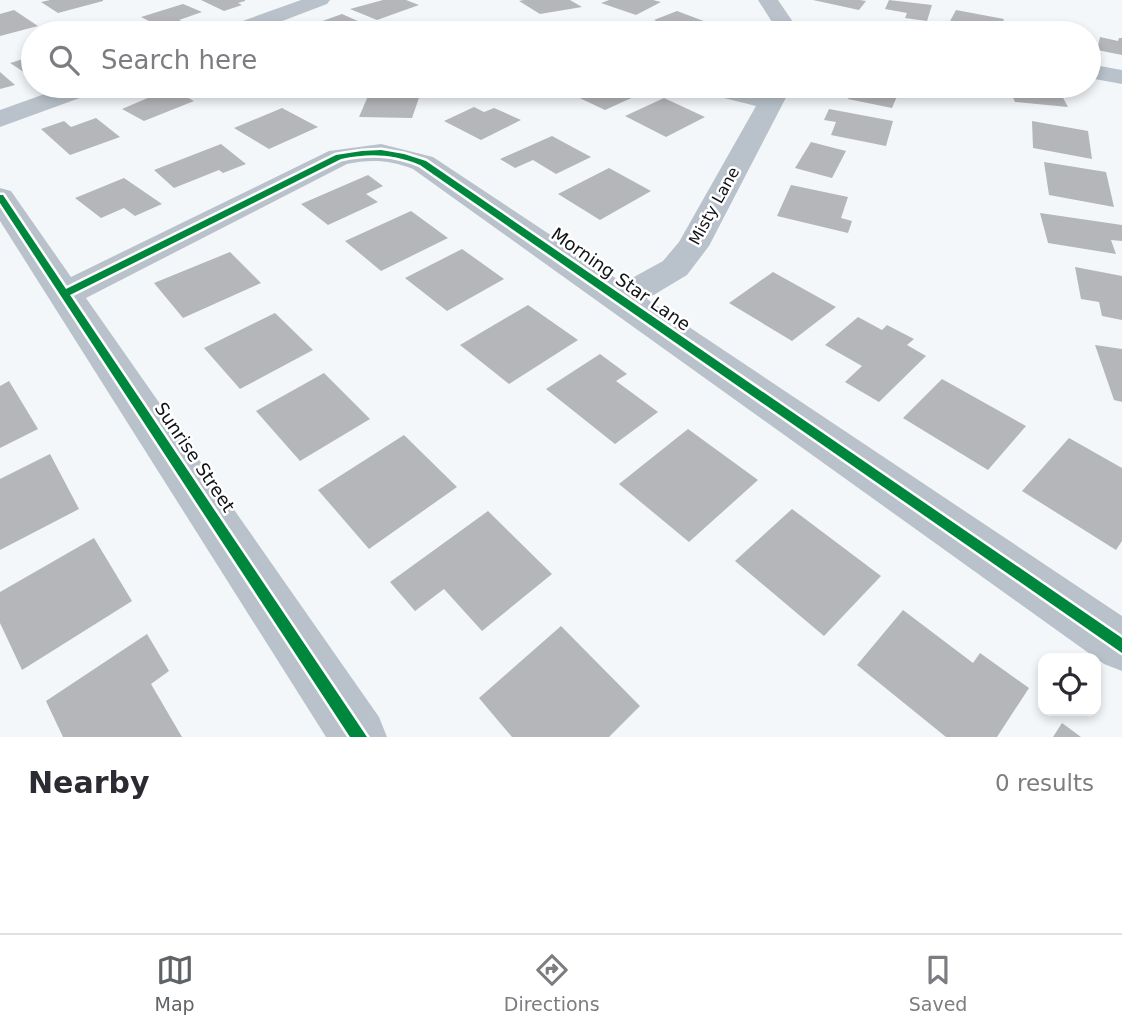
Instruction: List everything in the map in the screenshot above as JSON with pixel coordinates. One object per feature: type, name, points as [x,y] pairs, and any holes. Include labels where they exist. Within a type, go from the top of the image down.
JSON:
[{"type":"street","points":[[263,21],[320,0]]},
{"type":"street","points":[[768,0],[783,21]]},
{"type":"street","points":[[1101,73],[1122,77]]},
{"type":"street","points":[[0,119],[57,98]]},
{"type":"street","name":"Misty Lane","points":[[620,300],[675,268],[693,246],[774,98]]},
{"type":"street","name":"Morning Star Lane","points":[[65,294],[339,157],[369,151],[401,153],[423,163],[1122,646]]},
{"type":"street","name":"Sunrise Street","points":[[0,197],[359,737]]},
{"type":"building","points":[[201,0],[245,1],[238,3],[242,5],[224,11]]},
{"type":"building","points":[[383,0],[406,0],[419,5],[377,20],[350,9]]},
{"type":"building","points":[[570,0],[582,7],[540,14],[519,1]]},
{"type":"building","points":[[609,0],[661,2],[636,15],[601,3]]},
{"type":"building","points":[[813,0],[860,0],[866,1],[859,10]]},
{"type":"building","points":[[889,0],[932,5],[927,21],[905,18],[907,13],[885,9]]},
{"type":"building","points":[[103,1],[58,13],[41,2]]},
{"type":"building","points":[[183,4],[202,12],[179,20],[182,21],[149,21],[141,17]]},
{"type":"building","points":[[14,10],[30,21],[21,21],[21,30],[0,36],[0,14]]},
{"type":"building","points":[[956,10],[1004,19],[1003,21],[950,21]]},
{"type":"building","points":[[677,11],[704,21],[656,21],[654,20]]},
{"type":"building","points":[[342,14],[358,21],[322,21]]},
{"type":"building","points":[[1101,37],[1118,41],[1122,38],[1122,55],[1101,51]]},
{"type":"building","points":[[21,60],[21,70],[10,63]]},
{"type":"building","points":[[0,72],[15,85],[0,89]]},
{"type":"building","points":[[148,98],[188,98],[194,101],[144,121],[122,109]]},
{"type":"building","points":[[367,98],[419,98],[412,118],[359,117]]},
{"type":"building","points":[[580,98],[631,98],[605,110]]},
{"type":"building","points":[[664,98],[705,117],[666,137],[625,116]]},
{"type":"building","points":[[849,98],[896,98],[892,108]]},
{"type":"building","points":[[1013,98],[1063,98],[1068,107],[1015,102]]},
{"type":"building","points":[[474,107],[484,112],[494,108],[521,120],[481,140],[444,121]]},
{"type":"building","points":[[282,108],[318,127],[269,149],[234,128]]},
{"type":"building","points":[[829,109],[893,121],[886,146],[831,135],[836,122],[824,120]]},
{"type":"building","points":[[96,118],[120,137],[70,155],[41,129],[64,121],[71,127]]},
{"type":"building","points":[[1032,121],[1088,131],[1092,159],[1033,148]]},
{"type":"building","points":[[552,136],[591,157],[556,174],[533,160],[515,168],[500,159]]},
{"type":"building","points":[[811,142],[846,151],[832,178],[795,168]]},
{"type":"building","points":[[221,144],[246,164],[223,173],[219,170],[174,188],[154,170]]},
{"type":"building","points":[[1044,162],[1106,172],[1114,207],[1049,195]]},
{"type":"building","points":[[609,168],[651,191],[600,220],[558,194]]},
{"type":"building","points":[[368,175],[383,186],[366,194],[378,202],[328,225],[301,204]]},
{"type":"building","points":[[124,178],[162,204],[135,216],[124,208],[101,218],[75,198]]},
{"type":"building","points":[[791,185],[848,197],[841,218],[852,221],[848,233],[777,216]]},
{"type":"building","points":[[411,211],[448,238],[381,271],[345,241]]},
{"type":"building","points":[[1040,213],[1122,225],[1122,241],[1111,240],[1116,254],[1048,243]]},
{"type":"building","points":[[462,249],[504,279],[447,311],[405,278]]},
{"type":"building","points":[[230,252],[261,283],[183,318],[154,283]]},
{"type":"building","points":[[1075,267],[1122,276],[1122,320],[1102,316],[1099,302],[1081,299]]},
{"type":"building","points":[[773,272],[836,307],[792,341],[729,303]]},
{"type":"building","points":[[528,305],[578,340],[509,384],[460,345]]},
{"type":"building","points":[[275,313],[313,350],[240,389],[204,348]]},
{"type":"building","points":[[858,317],[882,330],[887,325],[914,339],[907,345],[926,356],[879,402],[845,382],[862,366],[825,345]]},
{"type":"building","points":[[1095,345],[1122,349],[1122,402],[1114,400]]},
{"type":"building","points":[[600,354],[627,374],[616,381],[658,412],[615,444],[546,389]]},
{"type":"building","points":[[324,373],[370,419],[300,461],[256,411]]},
{"type":"building","points":[[942,379],[1026,426],[988,470],[903,418]]},
{"type":"building","points":[[9,381],[38,429],[0,448],[0,386]]},
{"type":"building","points":[[688,429],[758,480],[689,542],[619,484]]},
{"type":"building","points":[[404,435],[457,487],[369,549],[318,490]]},
{"type":"building","points":[[1069,438],[1122,468],[1122,541],[1116,550],[1022,491]]},
{"type":"building","points":[[50,454],[79,509],[0,550],[0,479]]},
{"type":"building","points":[[792,509],[881,576],[824,636],[735,561]]},
{"type":"building","points":[[488,511],[552,574],[482,631],[444,589],[415,611],[390,582]]},
{"type":"building","points":[[94,538],[132,601],[22,670],[0,623],[0,592]]},
{"type":"building","points":[[903,610],[973,663],[980,653],[1029,688],[997,737],[946,737],[857,665]]},
{"type":"building","points":[[561,626],[640,706],[609,737],[512,737],[479,698]]},
{"type":"building","points":[[147,634],[169,671],[151,684],[182,737],[63,737],[46,701]]},
{"type":"building","points":[[1062,723],[1081,737],[1053,737]]},
{"type":"cycle path","points":[[65,294],[339,157],[381,152],[412,158],[423,163],[1122,646]]},
{"type":"cycle path","points":[[0,197],[359,737]]}]
